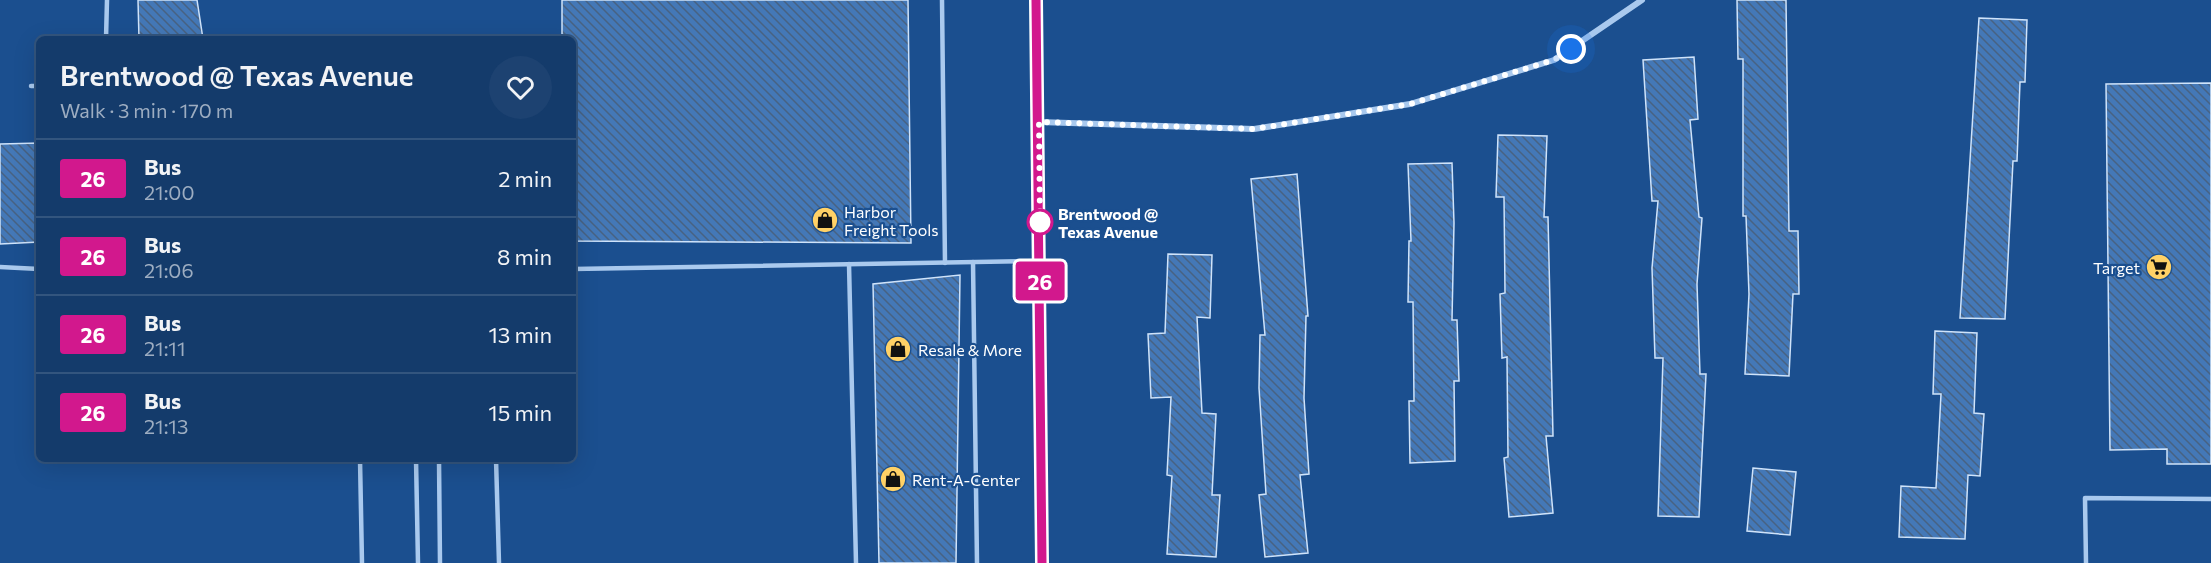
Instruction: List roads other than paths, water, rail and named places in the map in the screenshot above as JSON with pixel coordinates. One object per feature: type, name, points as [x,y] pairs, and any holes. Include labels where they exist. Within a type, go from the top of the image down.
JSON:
[{"type":"street","points":[[1036,0],[1042,563]]},
{"type":"street","points":[[1039,122],[1254,129],[1410,104],[1554,60],[1642,0]]},
{"type":"lane","points":[[106,36],[107,0]]},
{"type":"lane","points":[[942,0],[945,263]]},
{"type":"lane","points":[[31,86],[36,86]]},
{"type":"lane","points":[[576,269],[1040,261]]},
{"type":"lane","points":[[973,262],[977,563]]},
{"type":"lane","points":[[849,264],[856,563]]},
{"type":"lane","points":[[0,267],[36,269]]},
{"type":"lane","points":[[360,462],[362,563]]},
{"type":"lane","points":[[416,462],[418,563]]},
{"type":"lane","points":[[439,462],[440,563]]},
{"type":"lane","points":[[496,462],[499,563]]},
{"type":"lane","points":[[2086,563],[2085,498],[2211,499]]},
{"type":"place","name":"Harbor Freight Tools","points":[[825,220]]},
{"type":"place","name":"Brentwood @ Texas Avenue","points":[[1040,222]]},
{"type":"place","name":"Target","points":[[2159,267]]},
{"type":"place","name":"Resale & More","points":[[898,349]]},
{"type":"place","name":"Rent-A-Center","points":[[893,479]]}]
